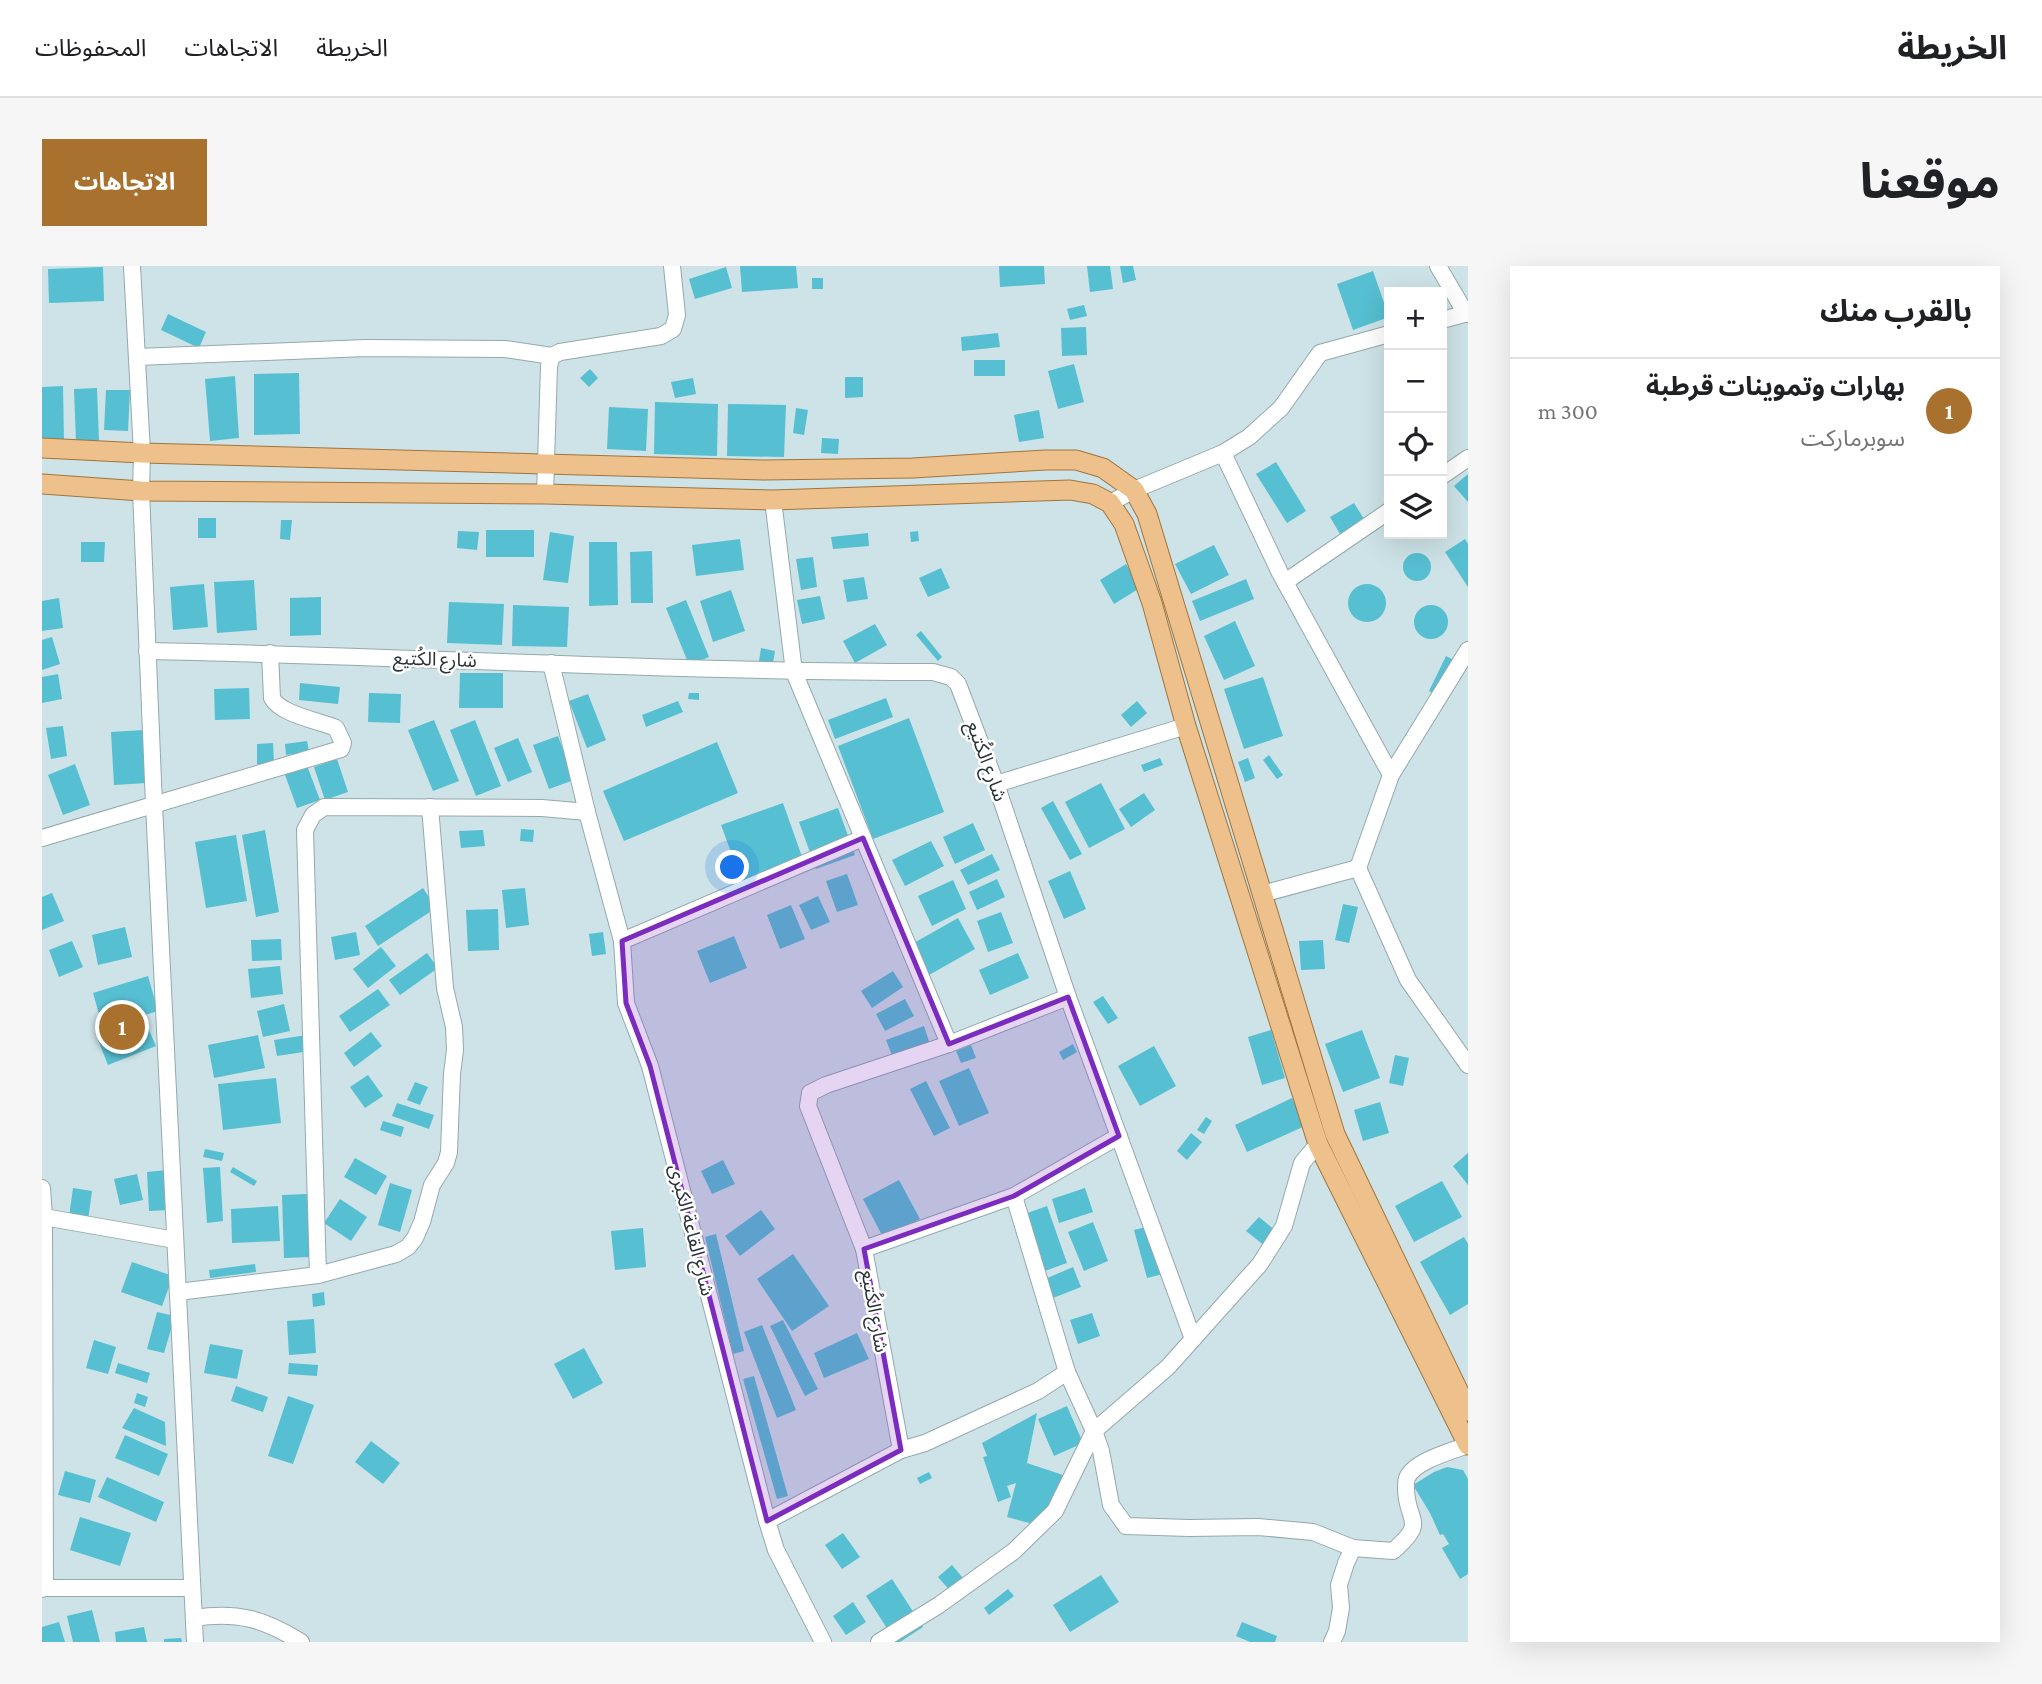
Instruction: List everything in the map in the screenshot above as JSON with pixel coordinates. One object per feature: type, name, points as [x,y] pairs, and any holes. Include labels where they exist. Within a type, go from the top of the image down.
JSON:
[{"type":"main road","points":[[42,448],[764,470],[913,468],[1045,460],[1076,460],[1103,468],[1134,490],[1147,514],[1335,1133],[1468,1411]]},
{"type":"main road","points":[[42,484],[141,491],[545,494],[773,500],[1070,490],[1093,495],[1110,503],[1124,524],[1153,603],[1185,726],[1318,1144],[1468,1445]]},
{"type":"street","points":[[132,266],[142,453],[141,491],[154,805],[195,1642]]},
{"type":"street","points":[[137,357],[366,348],[505,349],[552,356],[560,352],[661,336],[673,329],[677,316],[672,266]]},
{"type":"street","points":[[1438,266],[1467,313],[1447,319]]},
{"type":"street","points":[[1110,503],[1134,490],[1223,453],[1249,437],[1281,408],[1320,353],[1384,335]]},
{"type":"street","points":[[545,494],[549,366],[552,356]]},
{"type":"street","points":[[1223,453],[1285,582],[1391,775]]},
{"type":"street","points":[[1447,473],[1468,458]]},
{"type":"street","points":[[773,500],[794,672],[948,1044]]},
{"type":"street","points":[[1285,582],[1384,514]]},
{"type":"street","points":[[1468,650],[1391,775],[1359,868],[1408,980],[1468,1065]]},
{"type":"street","name":"شارع الكُتيع","points":[[147,651],[794,672],[933,672],[951,677],[958,684],[996,784],[1068,998],[948,1044],[826,1084],[810,1093],[808,1106],[864,1250],[901,1450]]},
{"type":"street","points":[[42,838],[341,749],[343,743],[336,728],[275,704],[272,698],[270,653]]},
{"type":"street","name":"شارع القاعة الكبرى","points":[[551,663],[622,941],[626,1003],[650,1066],[767,1521],[776,1550],[823,1642]]},
{"type":"street","points":[[996,784],[1185,726]]},
{"type":"street","points":[[318,1275],[305,830],[313,815],[324,807],[542,808],[587,811]]},
{"type":"street","points":[[178,1292],[318,1275],[396,1254],[408,1247],[422,1223],[432,1185],[446,1163],[449,1152],[454,1038],[445,988],[430,807]]},
{"type":"street","points":[[622,941],[863,838]]},
{"type":"street","points":[[1262,894],[1359,868]]},
{"type":"street","points":[[1068,998],[1193,1339]]},
{"type":"street","points":[[864,1250],[1014,1196],[1119,1136]]},
{"type":"street","points":[[879,1642],[939,1605],[1014,1551],[1055,1511],[1094,1431],[1168,1367],[1260,1264],[1284,1226],[1302,1163],[1318,1144]]},
{"type":"street","points":[[42,1188],[44,1588],[191,1588]]},
{"type":"street","points":[[1014,1196],[1067,1372],[1101,1451],[1111,1505],[1126,1525],[1258,1527],[1313,1532],[1353,1548],[1393,1551],[1408,1537],[1414,1523],[1406,1492],[1406,1479],[1416,1468],[1440,1455],[1468,1445]]},
{"type":"street","points":[[44,1217],[175,1240]]},
{"type":"street","points":[[767,1521],[901,1450],[925,1443],[1038,1391],[1067,1372]]},
{"type":"street","points":[[1332,1642],[1341,1608],[1339,1585],[1353,1548]]},
{"type":"street","points":[[194,1618],[219,1614],[255,1619],[301,1642]]},
{"type":"highlighted area","points":[[863,838],[949,1044],[1068,997],[1119,1136],[1014,1196],[864,1249],[901,1450],[767,1521],[650,1066],[626,1003],[622,941]]},
{"type":"building","points":[[740,266],[796,266],[798,288],[742,292]]},
{"type":"building","points":[[999,266],[1044,266],[1045,284],[1000,287]]},
{"type":"building","points":[[1087,266],[1110,266],[1113,289],[1090,292]]},
{"type":"building","points":[[1120,266],[1133,266],[1136,280],[1123,283]]},
{"type":"building","points":[[103,267],[104,301],[49,303],[48,269]]},
{"type":"building","points":[[726,267],[732,288],[695,299],[689,279]]},
{"type":"building","points":[[1373,271],[1384,303],[1384,319],[1353,330],[1337,284]]},
{"type":"building","points":[[812,278],[823,278],[823,289],[812,289]]},
{"type":"building","points":[[1084,305],[1087,316],[1070,320],[1067,309]]},
{"type":"building","points":[[168,314],[206,332],[199,348],[161,330]]},
{"type":"building","points":[[1086,327],[1087,355],[1062,356],[1061,328]]},
{"type":"building","points":[[998,333],[1000,347],[962,351],[961,337]]},
{"type":"building","points":[[974,360],[1005,360],[1005,376],[974,376]]},
{"type":"building","points":[[1074,364],[1084,402],[1058,409],[1048,371]]},
{"type":"building","points":[[590,369],[598,378],[589,387],[580,378]]},
{"type":"building","points":[[299,373],[300,434],[254,435],[254,374]]},
{"type":"building","points":[[235,376],[239,438],[210,441],[205,379]]},
{"type":"building","points":[[845,377],[863,377],[863,397],[845,398]]},
{"type":"building","points":[[693,378],[696,394],[675,398],[671,382]]},
{"type":"building","points":[[63,386],[64,442],[42,442],[42,387]]},
{"type":"building","points":[[97,388],[99,441],[76,442],[74,389]]},
{"type":"building","points":[[106,390],[130,390],[128,431],[104,430]]},
{"type":"building","points":[[655,402],[718,404],[717,456],[654,454]]},
{"type":"building","points":[[728,404],[786,405],[784,457],[727,456]]},
{"type":"building","points":[[609,407],[648,409],[646,451],[607,449]]},
{"type":"building","points":[[796,408],[808,410],[804,435],[793,433]]},
{"type":"building","points":[[1039,410],[1044,438],[1019,442],[1014,415]]},
{"type":"building","points":[[822,438],[839,439],[838,454],[821,453]]},
{"type":"building","points":[[1276,462],[1306,511],[1287,523],[1256,474]]},
{"type":"building","points":[[1468,474],[1468,502],[1454,486]]},
{"type":"building","points":[[1354,503],[1364,519],[1340,534],[1330,517]]},
{"type":"building","points":[[198,518],[216,518],[216,538],[198,538]]},
{"type":"building","points":[[281,520],[292,520],[290,540],[280,539]]},
{"type":"building","points":[[486,530],[534,530],[534,557],[486,557]]},
{"type":"building","points":[[458,531],[479,532],[477,550],[457,548]]},
{"type":"building","points":[[918,531],[919,541],[911,542],[910,532]]},
{"type":"building","points":[[550,532],[574,536],[568,583],[543,580]]},
{"type":"building","points":[[868,533],[869,546],[833,549],[831,537]]},
{"type":"building","points":[[740,539],[744,570],[696,576],[692,545]]},
{"type":"building","points":[[1465,539],[1468,544],[1468,587],[1445,552]]},
{"type":"building","points":[[81,542],[105,542],[104,562],[81,562]]},
{"type":"building","points":[[589,542],[617,542],[618,605],[589,606]]},
{"type":"building","points":[[1214,545],[1229,575],[1191,594],[1175,564]]},
{"type":"building","points":[[652,551],[653,603],[631,603],[630,552]]},
{"type":"building","points":[[1417,553],[1427,557],[1431,567],[1427,577],[1417,581],[1407,577],[1403,567],[1407,557]]},
{"type":"building","points":[[813,557],[817,587],[801,590],[796,559]]},
{"type":"building","points":[[1126,564],[1140,588],[1114,604],[1100,580]]},
{"type":"building","points":[[941,568],[950,588],[928,597],[919,578]]},
{"type":"building","points":[[864,577],[868,599],[847,602],[843,580]]},
{"type":"building","points":[[1246,579],[1254,599],[1200,621],[1192,601]]},
{"type":"building","points":[[254,580],[257,630],[217,633],[214,582]]},
{"type":"building","points":[[204,584],[208,627],[173,630],[170,587]]},
{"type":"building","points":[[1367,584],[1380,590],[1386,603],[1380,616],[1367,622],[1354,616],[1348,603],[1354,590]]},
{"type":"building","points":[[731,590],[745,631],[713,642],[700,601]]},
{"type":"building","points":[[820,596],[825,619],[802,624],[797,600]]},
{"type":"building","points":[[321,597],[321,635],[290,636],[290,598]]},
{"type":"building","points":[[59,598],[63,628],[42,631],[42,601]]},
{"type":"building","points":[[686,600],[709,657],[689,665],[666,608]]},
{"type":"building","points":[[449,602],[504,604],[502,645],[447,643]]},
{"type":"building","points":[[513,605],[569,607],[567,647],[512,646]]},
{"type":"building","points":[[1431,605],[1443,610],[1448,622],[1443,634],[1431,639],[1419,634],[1414,622],[1419,610]]},
{"type":"building","points":[[1235,621],[1255,666],[1224,680],[1204,636]]},
{"type":"building","points":[[875,624],[887,645],[855,663],[843,641]]},
{"type":"building","points":[[921,631],[942,657],[938,661],[916,635]]},
{"type":"building","points":[[52,637],[60,664],[42,670],[42,640]]},
{"type":"building","points":[[761,648],[775,651],[773,663],[759,661]]},
{"type":"building","points":[[1446,656],[1457,662],[1439,697],[1429,691]]},
{"type":"building","points":[[460,673],[503,673],[503,708],[459,708]]},
{"type":"building","points":[[58,674],[62,699],[42,703],[42,677]]},
{"type":"building","points":[[1263,677],[1283,736],[1244,749],[1224,689]]},
{"type":"building","points":[[300,683],[340,687],[338,704],[299,700]]},
{"type":"building","points":[[249,688],[250,719],[215,720],[214,689]]},
{"type":"building","points":[[369,693],[401,694],[400,723],[368,722]]},
{"type":"building","points":[[689,693],[699,693],[699,700],[688,699]]},
{"type":"building","points":[[588,694],[606,740],[587,748],[569,701]]},
{"type":"building","points":[[886,698],[893,717],[835,739],[828,720]]},
{"type":"building","points":[[678,701],[683,712],[646,727],[642,715]]},
{"type":"building","points":[[1137,701],[1147,713],[1131,727],[1121,715]]},
{"type":"building","points":[[909,718],[944,812],[873,839],[838,746]]},
{"type":"building","points":[[434,720],[459,781],[433,791],[408,730]]},
{"type":"building","points":[[475,720],[501,786],[476,796],[450,730]]},
{"type":"building","points":[[63,726],[67,756],[51,759],[46,728]]},
{"type":"building","points":[[144,730],[147,783],[114,785],[111,732]]},
{"type":"building","points":[[558,736],[574,780],[549,789],[533,745]]},
{"type":"building","points":[[518,738],[532,772],[508,782],[494,748]]},
{"type":"building","points":[[307,741],[309,752],[286,755],[285,744]]},
{"type":"building","points":[[717,742],[738,793],[624,841],[603,791]]},
{"type":"building","points":[[273,743],[274,764],[257,764],[257,744]]},
{"type":"building","points":[[1269,755],[1283,775],[1277,779],[1263,760]]},
{"type":"building","points":[[1160,758],[1163,765],[1144,772],[1141,765]]},
{"type":"building","points":[[1248,758],[1255,778],[1245,782],[1238,762]]},
{"type":"building","points":[[337,759],[348,792],[325,800],[314,767]]},
{"type":"building","points":[[306,763],[320,800],[297,808],[284,772]]},
{"type":"building","points":[[75,764],[90,805],[63,815],[48,775]]},
{"type":"building","points":[[1101,783],[1125,829],[1089,848],[1065,802]]},
{"type":"building","points":[[1144,793],[1155,810],[1131,827],[1119,809]]},
{"type":"building","points":[[1053,801],[1082,854],[1070,860],[1041,808]]},
{"type":"building","points":[[783,803],[806,868],[745,890],[721,825]]},
{"type":"building","points":[[838,808],[855,855],[816,869],[799,822]]},
{"type":"building","points":[[973,823],[985,850],[955,864],[943,837]]},
{"type":"building","points":[[521,829],[534,830],[533,842],[520,841]]},
{"type":"building","points":[[265,830],[279,912],[256,917],[242,835]]},
{"type":"building","points":[[483,830],[485,846],[461,848],[459,831]]},
{"type":"building","points":[[236,835],[247,901],[206,908],[195,842]]},
{"type":"building","points":[[931,841],[944,866],[905,886],[892,860]]},
{"type":"building","points":[[992,854],[1000,870],[968,885],[960,870]]},
{"type":"building","points":[[1070,871],[1086,909],[1064,919],[1048,881]]},
{"type":"building","points":[[847,874],[858,905],[837,912],[826,881]]},
{"type":"building","points":[[997,879],[1005,897],[977,910],[969,892]]},
{"type":"building","points":[[953,880],[966,909],[932,926],[918,896]]},
{"type":"building","points":[[423,888],[436,908],[378,946],[365,926]]},
{"type":"building","points":[[525,888],[529,925],[506,928],[502,890]]},
{"type":"building","points":[[52,893],[64,921],[42,930],[42,897]]},
{"type":"building","points":[[818,896],[830,922],[811,930],[799,905]]},
{"type":"building","points":[[1343,904],[1358,907],[1349,943],[1335,940]]},
{"type":"building","points":[[791,905],[805,939],[780,949],[767,915]]},
{"type":"building","points":[[498,909],[499,950],[468,951],[466,910]]},
{"type":"building","points":[[1001,912],[1013,943],[988,952],[977,921]]},
{"type":"building","points":[[958,918],[975,949],[929,975],[912,944]]},
{"type":"building","points":[[125,927],[132,957],[98,965],[92,935]]},
{"type":"building","points":[[356,932],[360,955],[335,960],[331,937]]},
{"type":"building","points":[[603,932],[606,954],[592,956],[589,934]]},
{"type":"building","points":[[734,936],[747,968],[710,983],[697,951]]},
{"type":"building","points":[[281,939],[282,960],[252,961],[251,940]]},
{"type":"building","points":[[1323,940],[1325,969],[1301,970],[1299,941]]},
{"type":"building","points":[[72,941],[83,967],[59,977],[49,950]]},
{"type":"building","points":[[381,947],[396,966],[368,988],[353,969]]},
{"type":"building","points":[[427,953],[438,968],[400,995],[389,980]]},
{"type":"building","points":[[1018,953],[1029,978],[990,995],[979,970]]},
{"type":"building","points":[[280,966],[283,994],[251,998],[248,969]]},
{"type":"building","points":[[893,971],[903,987],[872,1008],[861,991]]},
{"type":"building","points":[[148,976],[158,1011],[103,1028],[93,993]]},
{"type":"building","points":[[378,989],[390,1005],[350,1032],[339,1016]]},
{"type":"building","points":[[1103,996],[1118,1018],[1108,1024],[1093,1002]]},
{"type":"building","points":[[905,999],[914,1016],[885,1031],[876,1014]]},
{"type":"building","points":[[284,1004],[290,1031],[263,1037],[257,1011]]},
{"type":"building","points":[[145,1021],[156,1046],[108,1065],[98,1040]]},
{"type":"building","points":[[924,1026],[930,1044],[893,1058],[886,1040]]},
{"type":"building","points":[[1271,1030],[1285,1078],[1262,1085],[1248,1037]]},
{"type":"building","points":[[1362,1030],[1380,1078],[1343,1092],[1325,1044]]},
{"type":"building","points":[[371,1032],[382,1046],[354,1067],[344,1053]]},
{"type":"building","points":[[258,1035],[265,1068],[214,1078],[208,1045]]},
{"type":"building","points":[[307,1035],[310,1051],[277,1056],[274,1040]]},
{"type":"building","points":[[1073,1044],[1077,1052],[1063,1060],[1059,1052]]},
{"type":"building","points":[[971,1045],[976,1058],[961,1063],[956,1051]]},
{"type":"building","points":[[1154,1046],[1176,1086],[1140,1106],[1118,1066]]},
{"type":"building","points":[[1395,1055],[1409,1058],[1403,1086],[1389,1083]]},
{"type":"building","points":[[969,1068],[989,1113],[959,1126],[939,1081]]},
{"type":"building","points":[[368,1075],[383,1096],[365,1108],[350,1087]]},
{"type":"building","points":[[276,1078],[281,1123],[223,1130],[218,1084]]},
{"type":"building","points":[[926,1081],[950,1128],[934,1136],[910,1089]]},
{"type":"building","points":[[415,1082],[428,1087],[420,1105],[407,1100]]},
{"type":"building","points":[[1292,1098],[1305,1126],[1247,1152],[1235,1125]]},
{"type":"building","points":[[1380,1102],[1389,1133],[1363,1141],[1354,1110]]},
{"type":"building","points":[[397,1103],[434,1115],[429,1129],[392,1116]]},
{"type":"building","points":[[1206,1117],[1212,1121],[1204,1134],[1197,1130]]},
{"type":"building","points":[[383,1121],[404,1127],[401,1137],[380,1130]]},
{"type":"building","points":[[1191,1133],[1202,1142],[1187,1160],[1177,1151]]},
{"type":"building","points":[[205,1149],[224,1153],[222,1161],[203,1157]]},
{"type":"building","points":[[1468,1153],[1468,1185],[1453,1166]]},
{"type":"building","points":[[355,1158],[387,1176],[376,1195],[344,1177]]},
{"type":"building","points":[[723,1160],[735,1184],[712,1194],[701,1171]]},
{"type":"building","points":[[220,1167],[223,1221],[207,1223],[203,1168]]},
{"type":"building","points":[[233,1167],[257,1181],[254,1186],[230,1172]]},
{"type":"building","points":[[167,1170],[170,1210],[149,1211],[147,1172]]},
{"type":"building","points":[[137,1174],[143,1200],[120,1205],[114,1179]]},
{"type":"building","points":[[899,1180],[920,1219],[884,1239],[863,1199]]},
{"type":"building","points":[[1442,1181],[1462,1217],[1414,1242],[1395,1206]]},
{"type":"building","points":[[390,1183],[412,1190],[400,1232],[378,1225]]},
{"type":"building","points":[[73,1188],[92,1191],[88,1220],[69,1217]]},
{"type":"building","points":[[1085,1188],[1093,1212],[1059,1223],[1052,1199]]},
{"type":"building","points":[[308,1194],[311,1257],[284,1258],[282,1195]]},
{"type":"building","points":[[340,1199],[367,1217],[351,1241],[324,1223]]},
{"type":"building","points":[[278,1206],[280,1241],[232,1243],[231,1209]]},
{"type":"building","points":[[1047,1206],[1067,1263],[1042,1272],[1022,1215]]},
{"type":"building","points":[[761,1210],[775,1229],[740,1256],[725,1236]]},
{"type":"building","points":[[1259,1217],[1282,1236],[1270,1250],[1246,1231]]},
{"type":"building","points":[[1093,1222],[1108,1261],[1084,1271],[1068,1232]]},
{"type":"building","points":[[1150,1226],[1163,1274],[1147,1278],[1134,1230]]},
{"type":"building","points":[[643,1228],[646,1267],[615,1270],[611,1231]]},
{"type":"building","points":[[716,1234],[744,1351],[733,1354],[705,1237]]},
{"type":"building","points":[[1464,1237],[1468,1244],[1468,1304],[1450,1315],[1420,1262]]},
{"type":"building","points":[[793,1254],[829,1306],[792,1331],[757,1279]]},
{"type":"building","points":[[132,1262],[173,1276],[162,1306],[121,1292]]},
{"type":"building","points":[[255,1264],[256,1272],[210,1278],[209,1270]]},
{"type":"building","points":[[1073,1267],[1081,1287],[1053,1298],[1045,1279]]},
{"type":"building","points":[[324,1292],[325,1305],[313,1307],[312,1294]]},
{"type":"building","points":[[157,1312],[175,1316],[164,1353],[147,1349]]},
{"type":"building","points":[[1092,1313],[1100,1336],[1078,1344],[1070,1320]]},
{"type":"building","points":[[314,1319],[316,1353],[289,1355],[287,1321]]},
{"type":"building","points":[[783,1320],[818,1389],[805,1396],[770,1326]]},
{"type":"building","points":[[762,1325],[796,1410],[777,1418],[744,1332]]},
{"type":"building","points":[[857,1333],[869,1359],[824,1378],[814,1353]]},
{"type":"building","points":[[94,1340],[116,1347],[108,1374],[86,1368]]},
{"type":"building","points":[[210,1344],[243,1350],[237,1379],[204,1373]]},
{"type":"building","points":[[584,1348],[603,1383],[573,1399],[554,1364]]},
{"type":"building","points":[[118,1363],[150,1373],[147,1383],[115,1373]]},
{"type":"building","points":[[289,1363],[318,1365],[317,1376],[288,1374]]},
{"type":"building","points":[[754,1376],[788,1496],[777,1499],[743,1379]]},
{"type":"building","points":[[236,1386],[268,1397],[263,1412],[231,1401]]},
{"type":"building","points":[[137,1393],[148,1397],[145,1407],[134,1403]]},
{"type":"building","points":[[288,1396],[314,1405],[293,1464],[268,1456]]},
{"type":"building","points":[[1067,1406],[1083,1443],[1054,1456],[1038,1419]]},
{"type":"building","points":[[134,1408],[165,1422],[166,1446],[122,1428]]},
{"type":"building","points":[[1037,1413],[1027,1463],[1063,1475],[1048,1528],[1007,1517],[1016,1483],[1007,1486],[1011,1497],[998,1502],[983,1457],[987,1456],[982,1443]]},
{"type":"building","points":[[125,1435],[168,1454],[159,1476],[115,1458]]},
{"type":"building","points":[[371,1441],[400,1463],[383,1484],[355,1462]]},
{"type":"building","points":[[1447,1467],[1463,1470],[1468,1479],[1468,1574],[1460,1579],[1442,1548],[1449,1544],[1443,1534],[1440,1535],[1413,1485]]},
{"type":"building","points":[[65,1471],[96,1480],[90,1503],[58,1495]]},
{"type":"building","points":[[929,1472],[932,1478],[920,1484],[917,1478]]},
{"type":"building","points":[[107,1477],[164,1502],[156,1522],[98,1497]]},
{"type":"building","points":[[80,1517],[131,1533],[120,1566],[70,1550]]},
{"type":"building","points":[[843,1533],[860,1557],[842,1569],[825,1545]]},
{"type":"building","points":[[952,1565],[972,1589],[959,1601],[938,1577]]},
{"type":"building","points":[[1101,1575],[1119,1602],[1070,1632],[1053,1605]]},
{"type":"building","points":[[892,1579],[923,1627],[900,1642],[896,1642],[866,1596]]},
{"type":"building","points":[[1008,1589],[1014,1596],[989,1615],[984,1608]]},
{"type":"building","points":[[853,1602],[866,1622],[846,1635],[833,1616]]},
{"type":"building","points":[[92,1610],[100,1642],[73,1642],[67,1616]]},
{"type":"building","points":[[59,1622],[65,1642],[42,1642],[42,1627]]},
{"type":"building","points":[[1242,1622],[1277,1636],[1275,1642],[1250,1642],[1236,1636]]},
{"type":"building","points":[[144,1627],[147,1642],[116,1642],[115,1632]]},
{"type":"building","points":[[181,1638],[182,1642],[164,1642],[164,1639]]},
{"type":"place","name":"بهارات وتموينات قرطبة","points":[[122,1027]]}]
